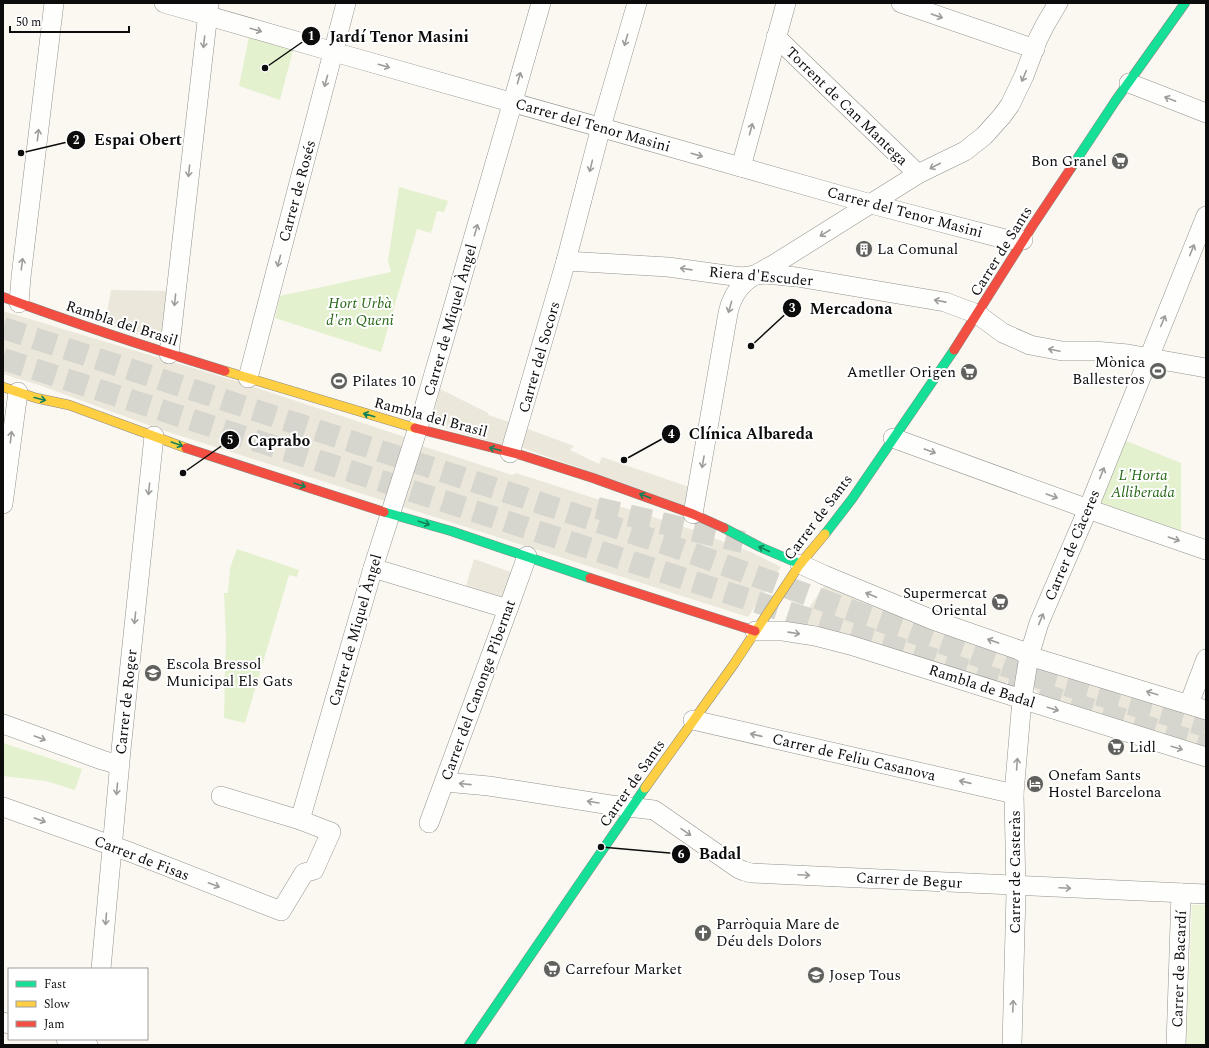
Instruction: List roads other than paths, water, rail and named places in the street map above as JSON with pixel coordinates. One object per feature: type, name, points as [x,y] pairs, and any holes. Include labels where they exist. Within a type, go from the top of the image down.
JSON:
[{"type":"street","points":[[11,300],[22,269],[54,3]]},
{"type":"street","name":"Carrer del Tenor Masini","points":[[164,3],[208,10],[334,52],[872,204],[1005,239],[1023,240]]},
{"type":"street","name":"Carrer de Rosés","points":[[248,378],[346,3]]},
{"type":"street","name":"Carrer de Miquel Àngel","points":[[300,820],[389,514],[418,429],[513,102],[540,3]]},
{"type":"street","name":"Carrer del Socors","points":[[510,453],[566,261],[601,127],[637,3]]},
{"type":"street","points":[[741,167],[786,3]]},
{"type":"street","points":[[900,3],[1035,49]]},
{"type":"street","points":[[693,514],[730,302],[734,294],[742,284],[752,276],[773,265],[918,174],[965,151],[991,129],[1013,100],[1045,26],[1058,3]]},
{"type":"street","name":"Carrer de Sants","points":[[469,1045],[800,564],[815,548],[852,499],[946,363],[1023,240],[1129,82],[1185,3]]},
{"type":"street","points":[[169,354],[208,10]]},
{"type":"street","name":"Torrent de Can Mantega","points":[[776,37],[918,174]]},
{"type":"street","points":[[1129,82],[1206,114]]},
{"type":"street","name":"Carrer de Càceres","points":[[1022,699],[1028,656],[1039,624],[1088,509],[1206,216]]},
{"type":"street","name":"Riera d'Escuder","points":[[566,261],[668,267],[741,277],[765,274],[945,302],[977,314],[1003,333],[1030,345],[1062,351],[1094,351],[1148,357],[1206,368]]},
{"type":"street","name":"Rambla del Brasil","points":[[11,300],[169,354],[339,406],[418,429],[510,453],[593,478],[693,514],[729,530],[760,547],[800,564]]},
{"type":"street","points":[[3,504],[10,389],[36,398],[69,405],[186,448],[389,514],[414,519],[755,631]]},
{"type":"street","name":"Carrer de Roger","points":[[102,968],[119,766],[154,436]]},
{"type":"street","points":[[893,438],[1206,550]]},
{"type":"street","name":"Carrer del Canonge Pibernat","points":[[428,823],[445,782],[527,556]]},
{"type":"street","points":[[800,564],[933,620],[1019,650],[1028,656],[1198,707],[1206,659]]},
{"type":"street","points":[[373,568],[508,609]]},
{"type":"street","name":"Rambla de Badal","points":[[755,631],[783,631],[815,636],[896,659],[1206,757]]},
{"type":"street","name":"Carrer de Casteràs","points":[[1012,1045],[1016,886],[1014,794],[1022,699]]},
{"type":"street","name":"Carrer de Feliu Casanova","points":[[693,720],[1014,794]]},
{"type":"street","points":[[3,724],[119,766]]},
{"type":"street","name":"Carrer de Begur","points":[[445,782],[489,786],[611,805],[654,810],[739,869],[751,873],[1206,894]]},
{"type":"street","points":[[220,796],[300,820]]},
{"type":"street","name":"Carrer de Fisas","points":[[3,807],[112,846],[281,911],[304,873],[314,870],[331,832],[300,820]]},
{"type":"street","name":"Carrer de Bacardí","points":[[1176,1045],[1181,893]]},
{"type":"street","points":[[70,1040],[88,1045]]},
{"type":"tunnel","points":[[3,328],[666,544],[1034,676],[1206,726]]},
{"type":"tunnel","points":[[3,359],[1026,689],[1206,745]]},
{"type":"tunnel","points":[[597,508],[743,542]]},
{"type":"place","name":"Jardí Tenor Masini","points":[[265,68]]},
{"type":"place","name":"Espai Obert","points":[[21,153]]},
{"type":"place","name":"Bon Granel","points":[[1120,161]]},
{"type":"place","name":"La Comunal","points":[[864,249]]},
{"type":"place","name":"Mercadona","points":[[751,346]]},
{"type":"place","name":"Mònica Ballesteros","points":[[1158,371]]},
{"type":"place","name":"Ametller Origen","points":[[969,372]]},
{"type":"place","name":"Pilates 10","points":[[339,381]]},
{"type":"place","name":"Clínica Albareda","points":[[624,460]]},
{"type":"place","name":"Caprabo","points":[[183,473]]},
{"type":"place","name":"Supermercat Oriental","points":[[1000,602]]},
{"type":"place","name":"Escola Bressol Municipal Els Gats","points":[[153,673]]},
{"type":"place","name":"Lidl","points":[[1116,747]]},
{"type":"place","name":"Onefam Sants Hostel Barcelona","points":[[1035,784]]},
{"type":"place","name":"Badal","points":[[601,847]]},
{"type":"place","name":"Parròquia Mare de Déu dels Dolors","points":[[703,933]]},
{"type":"place","name":"Carrefour Market","points":[[552,969]]},
{"type":"place","name":"Josep Tous","points":[[816,975]]},
{"type":"park label","name":"Hort Urbà d'en Queni","points":[[360,312]]},
{"type":"park label","name":"L'Horta Alliberada","points":[[1143,484]]}]
